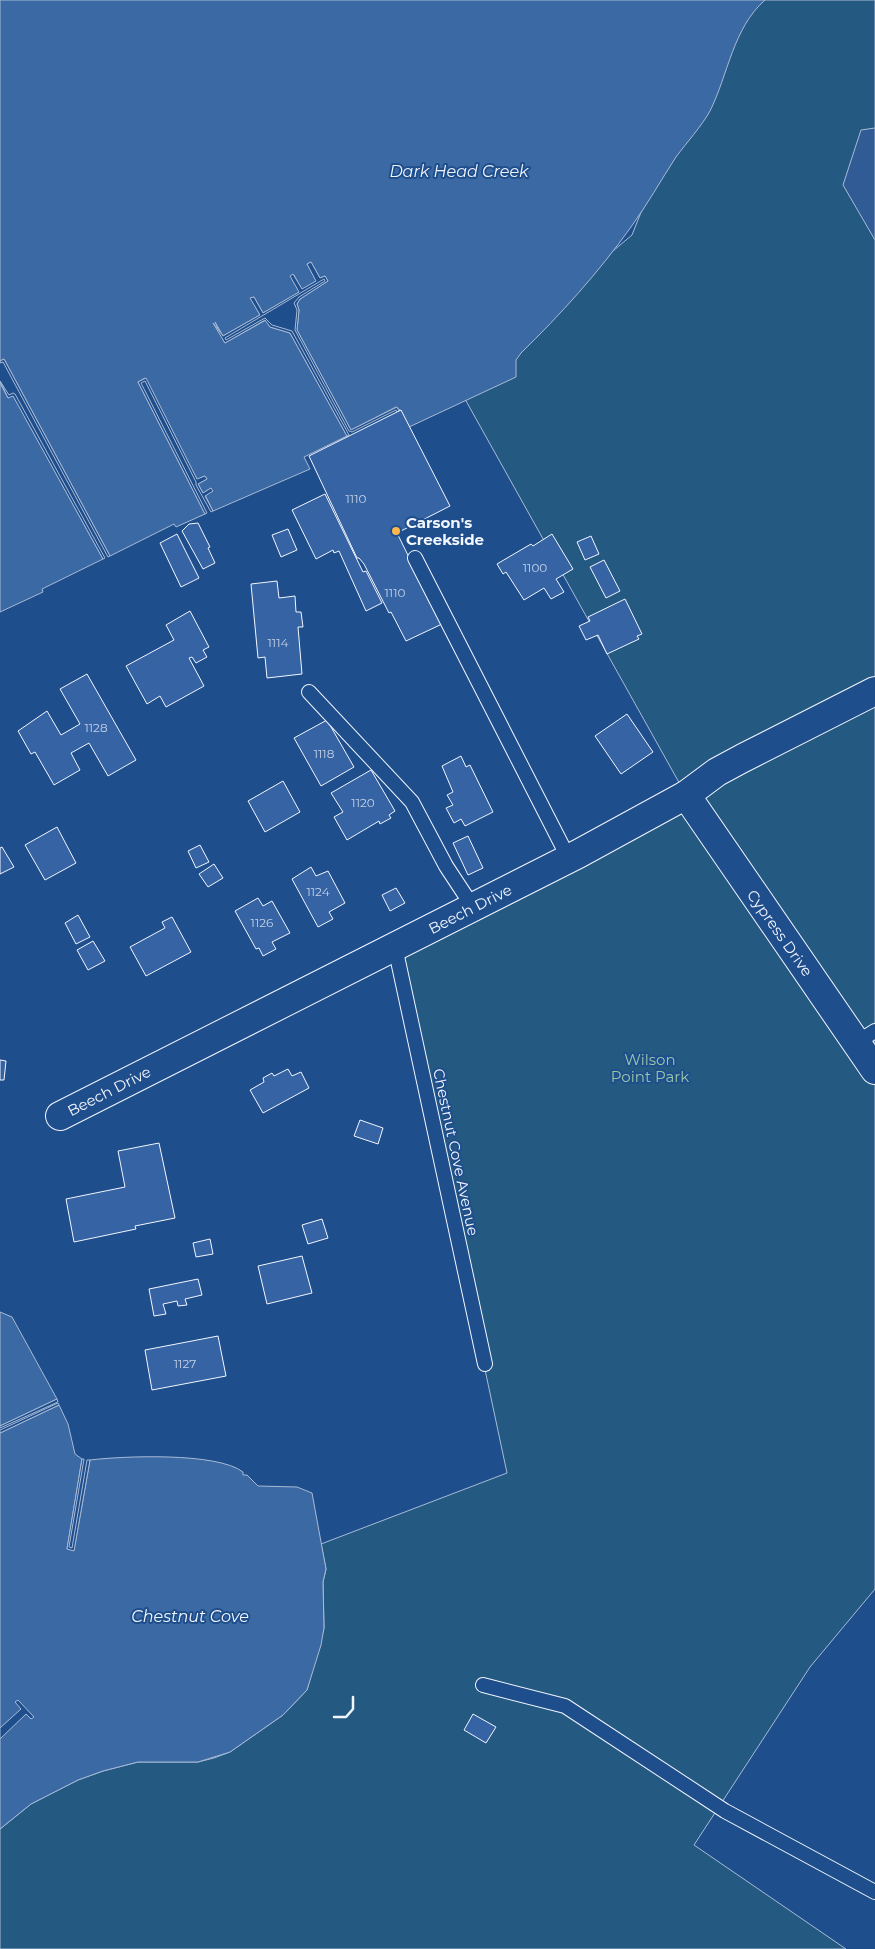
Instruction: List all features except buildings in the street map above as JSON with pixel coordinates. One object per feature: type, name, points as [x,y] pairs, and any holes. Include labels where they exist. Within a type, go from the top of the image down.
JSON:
[{"type":"street","name":"Beech Drive","points":[[60,1116],[568,859],[686,795],[717,772],[875,691]]},
{"type":"street","name":"Cypress Drive","points":[[686,795],[866,1037],[875,1070]]},
{"type":"lane","points":[[415,558],[568,859]]},
{"type":"lane","points":[[309,692],[412,802],[446,866],[473,907]]},
{"type":"lane","name":"Chestnut Cove Avenue","points":[[395,947],[485,1364]]},
{"type":"lane","points":[[483,1685],[565,1706],[726,1811],[875,1892]]},
{"type":"green space","name":"Wilson Point Park","points":[[725,0],[875,0],[875,1589],[810,1667],[694,1845],[846,1949],[0,1949],[0,1829],[31,1804],[78,1780],[138,1762],[198,1762],[214,1758],[230,1752],[283,1715],[307,1690],[324,1628],[323,1582],[326,1569],[321,1544],[507,1473],[395,947],[686,795],[456,383],[632,235]]},
{"type":"shaded area","points":[[875,128],[875,240],[843,185],[861,130]]},
{"type":"water","name":"Dark Head Creek","points":[[0,0],[765,0],[754,11],[738,38],[710,111],[676,157],[637,219],[606,261],[565,308],[521,353],[516,360],[516,377],[409,427],[400,410],[396,407],[351,430],[297,330],[299,310],[297,304],[300,299],[328,281],[325,276],[320,278],[311,262],[307,264],[317,281],[302,290],[294,275],[291,276],[300,292],[263,313],[254,297],[251,298],[260,315],[223,336],[215,322],[225,343],[266,320],[270,327],[290,333],[347,436],[304,457],[310,469],[213,511],[205,495],[211,488],[203,493],[198,484],[207,479],[205,476],[197,480],[145,378],[138,382],[205,514],[176,527],[174,524],[110,556],[4,359],[0,361]]},
{"type":"water","points":[[0,383],[8,398],[13,395],[103,559],[42,589],[43,592],[0,612]]},
{"type":"water","points":[[0,1312],[12,1317],[57,1399],[0,1426]]},
{"type":"water","name":"Chestnut Cove","points":[[59,1405],[68,1424],[75,1454],[82,1459],[67,1549],[74,1550],[90,1460],[124,1457],[169,1457],[213,1461],[230,1466],[243,1472],[243,1475],[247,1475],[258,1486],[297,1487],[312,1493],[326,1569],[323,1582],[324,1628],[321,1645],[307,1690],[283,1715],[230,1752],[198,1762],[138,1762],[103,1771],[78,1780],[31,1804],[0,1829],[0,1433]]},
{"type":"pier","points":[[311,262],[320,278],[325,276],[328,281],[300,299],[297,304],[299,310],[297,330],[351,430],[397,407],[399,411],[397,412],[396,410],[352,432],[349,431],[295,330],[297,310],[294,303],[299,297],[325,281],[324,279],[225,338],[226,340],[265,318],[272,325],[292,331],[349,435],[347,436],[290,333],[270,327],[265,320],[225,343],[213,323],[223,336],[260,315],[250,298],[254,297],[263,313],[299,292],[290,276],[293,274],[302,289],[316,281],[307,264]]},
{"type":"pier","points":[[4,359],[110,556],[108,557],[3,362],[0,363]]},
{"type":"pier","points":[[146,378],[197,479],[205,476],[207,479],[198,484],[203,493],[211,488],[213,491],[205,496],[213,511],[211,512],[145,381],[141,383],[207,513],[205,514],[138,382]]},
{"type":"pier","points":[[0,381],[9,395],[15,394],[105,558],[103,559],[13,396],[8,398]]},
{"type":"pier","points":[[57,1399],[58,1402],[0,1428],[0,1426]]},
{"type":"pier","points":[[58,1403],[59,1405],[0,1433],[0,1430]]},
{"type":"pier","points":[[82,1459],[84,1459],[69,1547],[72,1548],[87,1460],[90,1460],[74,1551],[67,1549]]},
{"type":"pier","points":[[18,1700],[34,1717],[31,1719],[26,1714],[0,1739],[0,1728],[21,1709],[15,1702]]},
{"type":"wall","points":[[334,1717],[346,1717],[353,1709],[353,1697]]},
{"type":"place","name":"Carson's Creekside","points":[[396,531]]}]
